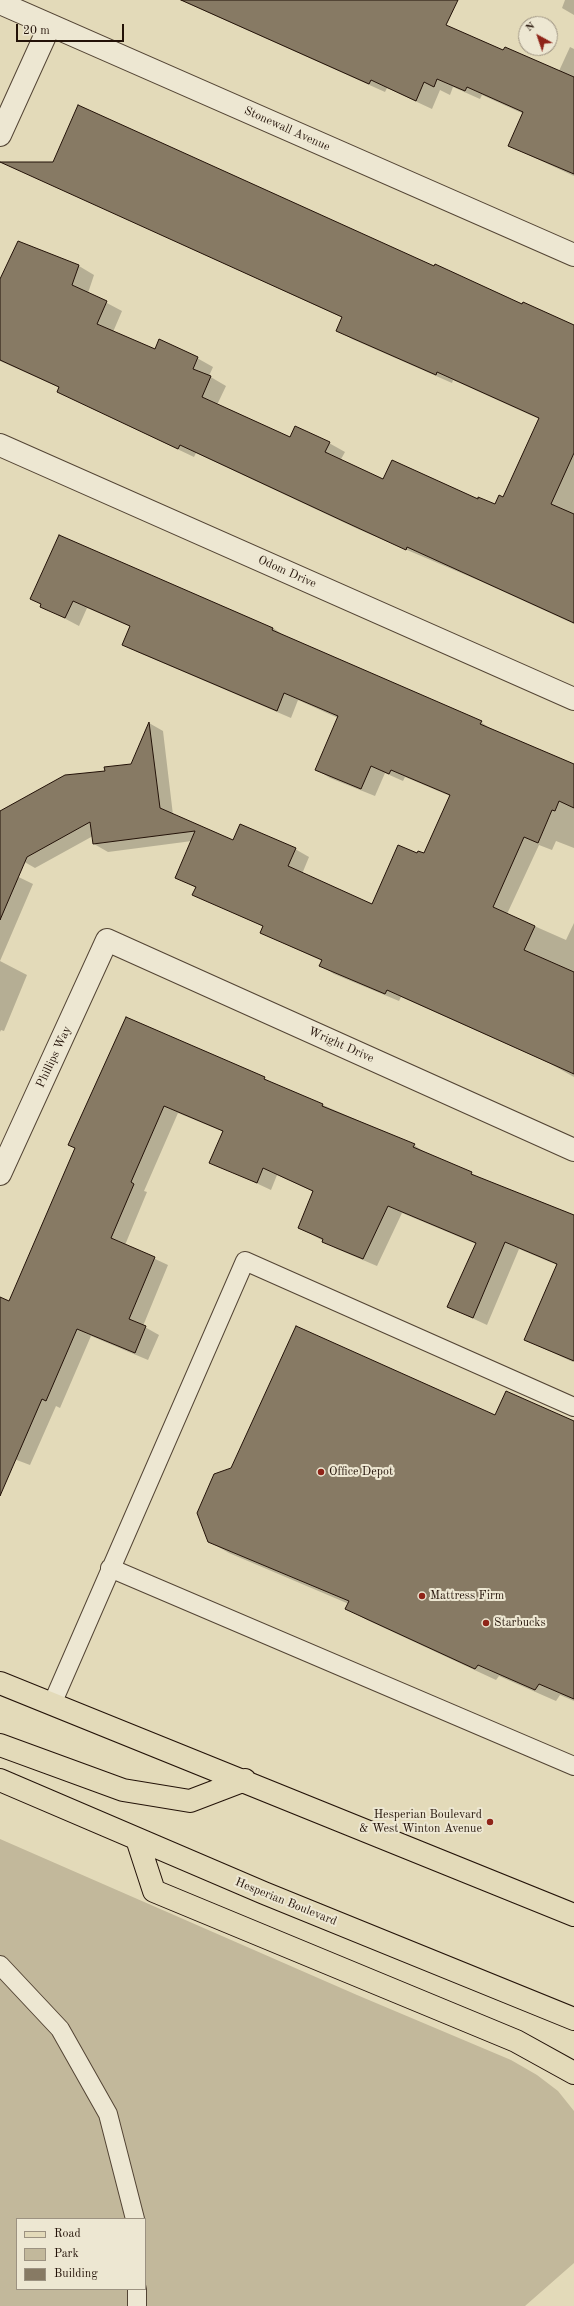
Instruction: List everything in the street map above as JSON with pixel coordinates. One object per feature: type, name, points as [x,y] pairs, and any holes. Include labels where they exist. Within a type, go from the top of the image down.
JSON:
[{"type":"main road","points":[[0,1683],[245,1780],[574,1915]]},
{"type":"main road","points":[[0,1745],[123,1790],[190,1801],[245,1780]]},
{"type":"main road","name":"Hesperian Boulevard","points":[[0,1780],[264,1893],[574,2019]]},
{"type":"main road","points":[[137,1839],[154,1891],[516,2041],[574,2073]]},
{"type":"street","name":"Stonewall Avenue","points":[[0,2],[574,255]]},
{"type":"street","points":[[0,135],[50,25]]},
{"type":"street","name":"Odom Drive","points":[[0,445],[574,699]]},
{"type":"street","name":"Wright Drive","points":[[107,940],[574,1150]]},
{"type":"street","name":"Phillips Way","points":[[0,1174],[107,940]]},
{"type":"lane","points":[[52,1704],[245,1261],[574,1407]]},
{"type":"lane","points":[[110,1568],[574,1766]]},
{"type":"lane","points":[[0,1965],[60,2029],[108,2114],[135,2218]]},
{"type":"lane","points":[[136,2290],[137,2306]]},
{"type":"green space","points":[[0,1839],[357,1995],[511,2060],[537,2075],[558,2091],[574,2111],[574,2263],[525,2306],[0,2306]]},
{"type":"building","points":[[181,0],[458,0],[446,25],[503,50],[505,47],[518,53],[518,56],[526,56],[574,77],[574,174],[508,146],[523,112],[467,87],[465,91],[437,79],[434,87],[424,82],[416,101],[371,80],[369,84]]},
{"type":"building","points":[[78,105],[434,266],[435,264],[522,304],[523,302],[574,325],[574,453],[551,504],[574,514],[574,623],[407,547],[406,550],[180,445],[178,449],[57,392],[59,387],[0,360],[0,279],[18,241],[79,265],[72,285],[107,301],[97,324],[155,349],[159,339],[198,357],[193,369],[211,376],[202,397],[290,437],[295,426],[330,442],[325,452],[383,479],[392,460],[478,499],[478,497],[495,504],[499,495],[503,497],[539,418],[437,372],[436,375],[336,331],[342,317],[0,162],[53,162]]},
{"type":"building","points":[[59,535],[273,628],[272,630],[482,721],[480,724],[574,764],[574,808],[559,801],[555,811],[552,810],[538,843],[524,837],[493,907],[535,926],[524,950],[574,972],[574,1074],[387,990],[385,994],[319,966],[322,960],[260,933],[263,926],[192,895],[196,887],[175,878],[195,831],[93,844],[90,822],[27,857],[0,920],[0,811],[65,775],[105,771],[104,767],[131,764],[149,722],[160,808],[233,840],[240,824],[296,848],[288,866],[372,904],[398,845],[417,853],[418,851],[424,853],[450,795],[391,770],[389,774],[371,766],[361,789],[315,770],[338,716],[284,693],[277,711],[122,645],[130,626],[73,601],[65,618],[40,607],[41,604],[30,599]]},
{"type":"building","points":[[126,1017],[265,1077],[264,1079],[323,1104],[322,1106],[415,1144],[413,1147],[472,1172],[471,1174],[574,1215],[574,1361],[524,1340],[557,1264],[505,1242],[473,1318],[447,1307],[476,1243],[388,1206],[363,1259],[322,1242],[323,1239],[298,1228],[313,1191],[263,1168],[257,1183],[209,1163],[223,1131],[164,1106],[131,1182],[134,1184],[111,1238],[155,1257],[129,1319],[146,1326],[135,1353],[77,1329],[46,1401],[42,1399],[0,1496],[0,1297],[9,1301],[75,1148],[68,1145]]},
{"type":"building","points":[[296,1326],[495,1415],[506,1391],[574,1421],[574,1699],[539,1684],[535,1690],[478,1665],[475,1669],[345,1609],[349,1601],[208,1542],[197,1513],[214,1474],[231,1468]]},
{"type":"place","name":"Office Depot","points":[[321,1472]]},
{"type":"place","name":"Mattress Firm","points":[[422,1596]]},
{"type":"place","name":"Starbucks","points":[[486,1623]]},
{"type":"place","name":"Hesperian Boulevard & West Winton Avenue","points":[[490,1822]]}]
